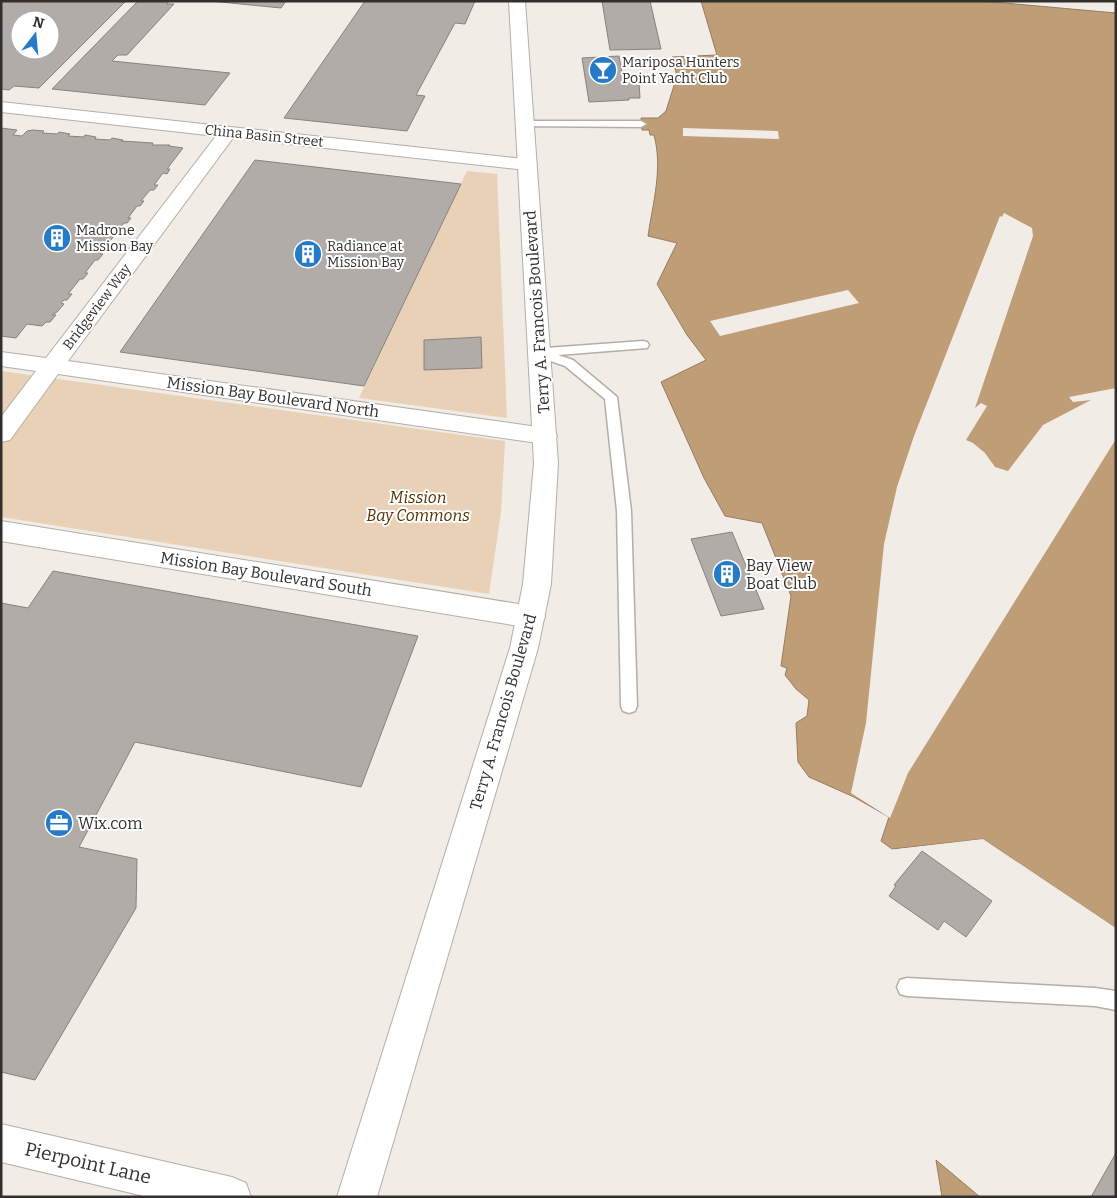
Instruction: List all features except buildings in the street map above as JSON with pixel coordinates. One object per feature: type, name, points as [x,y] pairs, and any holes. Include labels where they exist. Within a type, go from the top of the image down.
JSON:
[{"type":"street","name":"Terry A. Francois Boulevard","points":[[357,1197],[524,648],[531,617],[545,499],[545,436],[517,1]]},
{"type":"street","name":"China Basin Street","points":[[1,107],[526,164]]},
{"type":"street","name":"Bridgeview Way","points":[[1,434],[228,132]]},
{"type":"street","name":"Mission Bay Boulevard North","points":[[1,359],[545,436]]},
{"type":"street","name":"Mission Bay Boulevard South","points":[[1,531],[531,617]]},
{"type":"street","name":"Pierpoint Lane","points":[[1,1143],[232,1197]]},
{"type":"lane","points":[[525,124],[641,124]]},
{"type":"lane","points":[[540,353],[643,345]]},
{"type":"lane","points":[[540,353],[569,363],[612,397],[624,511],[630,706]]},
{"type":"lane","points":[[907,987],[1095,997],[1116,1001]]},
{"type":"green space","points":[[467,171],[497,174],[507,418],[359,398]]},
{"type":"green space","name":"Mission Bay Commons","points":[[1,371],[505,441],[501,512],[489,594],[1,517]]},
{"type":"shaded area","points":[[701,1],[982,1],[1116,13],[1116,928],[983,839],[892,849],[881,841],[889,817],[854,797],[809,777],[798,762],[796,723],[807,716],[809,700],[796,689],[785,675],[787,668],[781,666],[791,596],[762,523],[725,516],[704,478],[661,382],[706,360],[687,335],[657,284],[677,243],[648,236],[658,160],[654,135],[650,135],[649,130],[642,130],[641,118],[658,118],[666,111],[677,76],[672,57],[717,55]]},
{"type":"shaded area","points":[[936,1160],[980,1197],[942,1197]]},
{"type":"pier","points":[[683,128],[778,131],[779,139],[683,136]]},
{"type":"pier","points":[[1004,213],[1032,228],[1033,236],[975,408],[981,403],[987,406],[966,440],[985,453],[995,467],[1008,471],[1043,425],[1091,400],[1073,402],[1069,397],[1116,388],[1116,439],[908,773],[890,818],[851,793],[866,723],[884,544],[897,487],[914,436],[1000,216],[1002,217]]},
{"type":"pier","points":[[848,290],[859,303],[720,336],[710,321]]},
{"type":"pier","points":[[983,839],[1116,928],[1116,930],[982,841],[889,850]]},
{"type":"place","name":"Mariposa Hunters Point Yacht Club","points":[[603,70]]},
{"type":"place","name":"Madrone Mission Bay","points":[[57,238]]},
{"type":"place","name":"Radiance at Mission Bay","points":[[308,254]]},
{"type":"place","name":"Bay View Boat Club","points":[[727,574]]},
{"type":"place","name":"Wix.com","points":[[59,823]]}]
